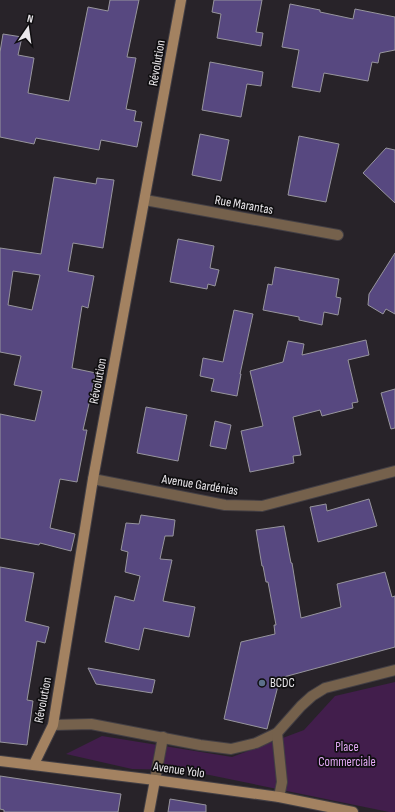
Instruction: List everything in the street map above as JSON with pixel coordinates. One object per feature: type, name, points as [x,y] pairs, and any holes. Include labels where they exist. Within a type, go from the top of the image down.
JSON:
[{"type":"street","name":"Révolution","points":[[34,764],[53,725],[93,479],[181,0]]},
{"type":"street","name":"Rue Marantas","points":[[145,200],[338,235]]},
{"type":"street","name":"Avenue Gardénias","points":[[93,479],[225,505],[262,506],[395,471]]},
{"type":"street","points":[[53,725],[91,724],[200,745],[231,749],[256,743],[278,733],[301,706],[312,696],[325,688],[395,670]]},
{"type":"street","points":[[278,733],[282,782],[279,797]]},
{"type":"street","points":[[150,812],[163,737]]},
{"type":"street","name":"Avenue Yolo","points":[[0,761],[34,764],[279,797],[353,812]]},
{"type":"green space","name":"Place Commerciale","points":[[395,682],[395,812],[185,770],[132,769],[66,754],[102,736],[232,757],[304,730],[335,696]]},
{"type":"building","points":[[110,0],[139,0],[127,57],[136,58],[126,109],[136,111],[134,121],[142,122],[137,147],[101,140],[99,150],[36,138],[34,144],[0,137],[0,52],[3,34],[22,37],[18,55],[34,58],[28,93],[69,101],[88,7],[108,11]]},
{"type":"building","points":[[214,0],[262,0],[256,32],[263,33],[261,46],[217,38],[221,14],[212,12]]},
{"type":"building","points":[[290,4],[353,19],[355,9],[395,17],[395,50],[380,53],[378,63],[372,62],[368,81],[324,73],[320,92],[292,87],[299,50],[282,47]]},
{"type":"building","points":[[210,62],[263,72],[261,86],[247,84],[241,117],[202,110]]},
{"type":"building","points":[[200,134],[229,140],[221,181],[192,175]]},
{"type":"building","points":[[299,136],[339,144],[326,202],[288,195]]},
{"type":"building","points":[[386,148],[395,150],[395,203],[363,173]]},
{"type":"building","points":[[54,177],[96,184],[97,178],[114,180],[103,248],[73,243],[68,271],[94,276],[88,308],[82,306],[72,368],[96,373],[83,430],[87,430],[77,482],[60,479],[50,528],[75,534],[71,551],[40,543],[39,545],[0,538],[0,414],[35,421],[42,391],[14,385],[21,356],[0,352],[0,248],[41,254]],"holes":[[[13,271],[40,275],[32,310],[8,305]]]},
{"type":"building","points":[[178,239],[214,246],[210,268],[219,270],[215,286],[208,284],[207,289],[170,282]]},
{"type":"building","points":[[395,253],[395,314],[386,309],[383,314],[368,305],[369,294]]},
{"type":"building","points":[[275,267],[339,279],[336,297],[341,298],[338,315],[324,312],[322,325],[299,320],[299,317],[263,310],[268,284],[272,285]]},
{"type":"building","points":[[234,310],[253,314],[240,374],[237,396],[211,391],[214,379],[200,376],[203,358],[223,362]]},
{"type":"building","points":[[366,340],[369,355],[348,360],[358,402],[352,403],[353,408],[322,416],[320,410],[293,417],[301,455],[293,456],[294,463],[250,472],[241,431],[263,426],[250,371],[283,362],[288,341],[304,344],[302,355]]},
{"type":"building","points":[[395,389],[395,428],[391,429],[381,393]]},
{"type":"building","points":[[146,407],[187,415],[178,461],[137,453]]},
{"type":"building","points":[[215,421],[231,425],[226,449],[210,446]]},
{"type":"building","points":[[369,499],[377,526],[318,542],[310,507],[326,504],[327,511]]},
{"type":"building","points":[[141,515],[175,520],[173,536],[165,536],[160,559],[172,560],[163,601],[195,607],[189,637],[144,628],[139,650],[105,642],[115,596],[134,601],[140,576],[125,572],[128,552],[121,550],[126,523],[139,524]]},
{"type":"building","points":[[284,526],[301,618],[341,607],[337,584],[385,572],[392,597],[395,596],[395,647],[280,678],[267,729],[224,719],[241,642],[275,634],[274,625],[276,625],[268,582],[266,582],[262,566],[256,530]]},
{"type":"building","points":[[0,567],[34,573],[25,621],[49,627],[45,643],[37,641],[27,700],[33,701],[27,745],[0,742]]},
{"type":"building","points":[[88,668],[155,680],[152,693],[96,684]]},
{"type":"building","points":[[0,776],[121,794],[118,812],[4,812],[4,810],[0,809]]},
{"type":"building","points":[[170,799],[206,805],[206,812],[168,812]]},
{"type":"place","name":"BCDC","points":[[262,683]]}]
